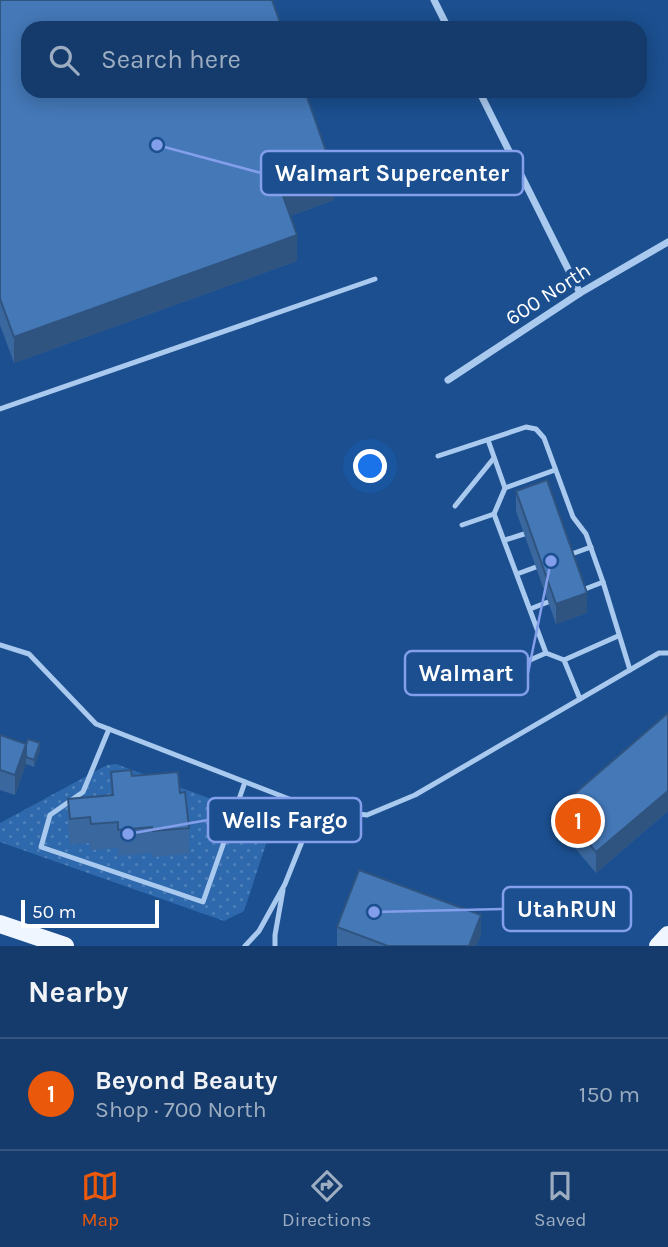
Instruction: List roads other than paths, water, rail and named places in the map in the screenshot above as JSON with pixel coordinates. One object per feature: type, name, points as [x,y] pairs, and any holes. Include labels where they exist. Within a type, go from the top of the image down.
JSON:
[{"type":"main road","points":[[0,924],[40,942],[65,946]]},
{"type":"main road","points":[[657,946],[668,934]]},
{"type":"street","points":[[434,0],[444,21]]},
{"type":"street","points":[[482,98],[580,293]]},
{"type":"street","name":"600 North","points":[[449,380],[580,293],[668,242]]},
{"type":"lane","points":[[0,409],[375,279]]},
{"type":"lane","points":[[438,456],[526,426],[536,429],[544,438],[573,517],[586,534],[630,670]]},
{"type":"lane","points":[[488,440],[505,488],[494,514],[546,653]]},
{"type":"lane","points":[[455,506],[494,458]]},
{"type":"lane","points":[[505,488],[555,470]]},
{"type":"lane","points":[[461,525],[494,514]]},
{"type":"lane","points":[[564,520],[573,517]]},
{"type":"lane","points":[[505,540],[524,534]]},
{"type":"lane","points":[[566,556],[591,547]]},
{"type":"lane","points":[[517,574],[536,567]]},
{"type":"lane","points":[[579,591],[603,582]]},
{"type":"lane","points":[[530,609],[548,602]]},
{"type":"lane","points":[[514,667],[546,653],[565,660],[618,636]]},
{"type":"lane","points":[[0,645],[29,654],[96,724],[314,809],[367,815],[415,795],[659,653],[668,653]]},
{"type":"lane","points":[[565,660],[580,699]]},
{"type":"lane","points":[[109,729],[83,792],[50,815],[41,847],[203,902],[245,782]]},
{"type":"lane","points":[[245,946],[259,931],[285,884],[314,809]]},
{"type":"lane","points":[[275,946],[285,884]]},
{"type":"place","name":"Walmart Supercenter","points":[[157,145]]},
{"type":"place","name":"Walmart","points":[[551,561]]},
{"type":"place","name":"Beyond Beauty","points":[[578,821]]},
{"type":"place","name":"Wells Fargo","points":[[128,834]]},
{"type":"place","name":"UtahRUN","points":[[374,912]]}]
